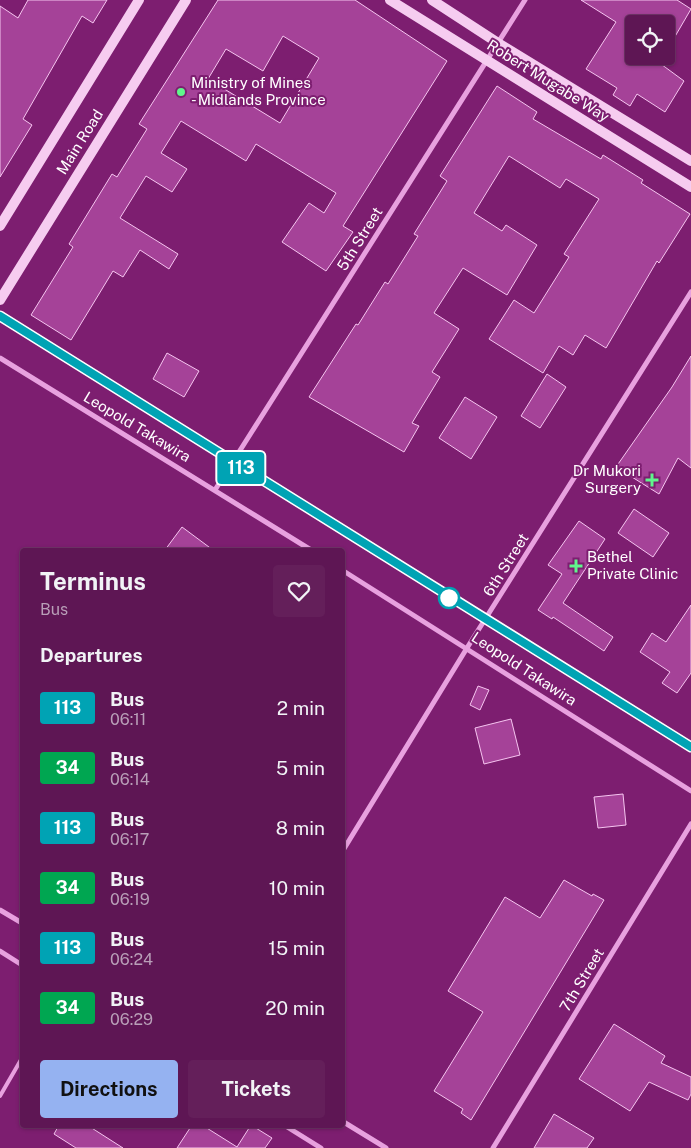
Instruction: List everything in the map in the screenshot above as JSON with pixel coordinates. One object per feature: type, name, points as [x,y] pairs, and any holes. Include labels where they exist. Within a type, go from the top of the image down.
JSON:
[{"type":"street","name":"Main Road","points":[[0,226],[139,0]]},
{"type":"street","name":"Main Road","points":[[0,300],[186,0]]},
{"type":"street","name":"Robert Mugabe Way","points":[[390,0],[691,187]]},
{"type":"street","name":"Robert Mugabe Way","points":[[432,0],[498,43],[691,161]]},
{"type":"street","name":"5th Street","points":[[215,490],[525,0]]},
{"type":"street","name":"6th Street","points":[[345,847],[691,292]]},
{"type":"street","name":"Leopold Takawira","points":[[0,316],[486,621],[691,747]]},
{"type":"street","name":"Leopold Takawira","points":[[0,358],[308,548]]},
{"type":"street","name":"Leopold Takawira","points":[[345,572],[691,791]]},
{"type":"street","name":"7th Street","points":[[494,1148],[691,824]]},
{"type":"street","points":[[0,910],[20,922]]},
{"type":"street","points":[[0,951],[20,964]]},
{"type":"street","points":[[345,1123],[386,1148]]},
{"type":"street","points":[[289,1128],[321,1148]]},
{"type":"lane","points":[[0,1096],[20,1061]]},
{"type":"building","points":[[28,0],[107,0],[93,23],[82,16],[23,119],[32,125],[0,177],[0,6],[18,18]]},
{"type":"building","points":[[218,0],[355,0],[447,61],[343,226],[353,232],[326,271],[282,242],[309,203],[324,213],[336,193],[256,144],[246,161],[181,121],[161,153],[187,169],[172,192],[146,176],[120,218],[178,254],[169,269],[140,250],[123,277],[113,271],[71,340],[31,315],[73,247],[69,244],[112,174],[117,177],[147,129],[139,124]],"holes":[[[283,36],[319,58],[280,123],[208,79],[226,49],[263,71]]]},
{"type":"building","points":[[581,0],[677,0],[691,9],[675,37],[675,15],[625,15],[625,65],[662,65],[684,81],[665,112],[637,94],[630,106],[613,95],[617,88],[586,69],[616,22]]},
{"type":"building","points":[[497,86],[537,112],[533,119],[601,159],[603,155],[643,180],[641,183],[690,214],[659,263],[657,261],[606,348],[585,335],[573,355],[559,346],[543,373],[489,339],[514,300],[534,313],[569,257],[564,254],[599,199],[566,179],[560,188],[509,156],[474,213],[502,231],[506,225],[537,245],[507,295],[463,268],[434,313],[459,329],[432,372],[440,377],[412,423],[419,426],[404,452],[309,397],[385,282],[388,284],[418,236],[414,234],[447,181],[440,176]]},
{"type":"building","points":[[167,353],[199,371],[184,397],[153,379]]},
{"type":"building","points":[[691,356],[691,468],[678,458],[659,494],[616,467],[672,387]]},
{"type":"building","points":[[547,374],[566,387],[540,428],[521,416]]},
{"type":"building","points":[[465,397],[497,417],[471,459],[439,438]]},
{"type":"building","points":[[634,509],[669,533],[653,557],[618,533]]},
{"type":"building","points":[[579,521],[605,539],[563,603],[613,637],[604,651],[553,617],[552,619],[538,610],[562,574],[548,565]]},
{"type":"building","points":[[182,527],[210,548],[166,548]]},
{"type":"building","points":[[691,605],[691,673],[677,693],[662,683],[670,672],[640,652],[652,633],[666,642]]},
{"type":"building","points":[[478,686],[489,690],[480,710],[470,705]]},
{"type":"building","points":[[511,719],[520,755],[484,764],[475,728]]},
{"type":"building","points":[[623,794],[626,825],[598,828],[594,797]]},
{"type":"building","points":[[564,880],[592,896],[593,894],[604,900],[471,1120],[461,1113],[463,1109],[434,1091],[483,1012],[448,991],[505,897],[540,918]]},
{"type":"building","points":[[614,1024],[665,1056],[661,1063],[691,1077],[691,1094],[688,1100],[649,1082],[630,1111],[579,1079]]},
{"type":"building","points":[[554,1114],[594,1138],[587,1148],[534,1148]]},
{"type":"building","points":[[57,1128],[92,1128],[123,1148],[76,1148],[54,1134]]},
{"type":"building","points":[[190,1128],[207,1128],[237,1147],[249,1128],[256,1128],[272,1138],[265,1148],[177,1148]]},
{"type":"bus line","name":"113","points":[[0,316],[469,611],[691,747]]},
{"type":"place","name":"Ministry of Mines - Midlands Province","points":[[181,92]]},
{"type":"place","name":"Dr Mukori Surgery","points":[[652,480]]},
{"type":"place","name":"Bethel Private Clinic","points":[[576,566]]}]
